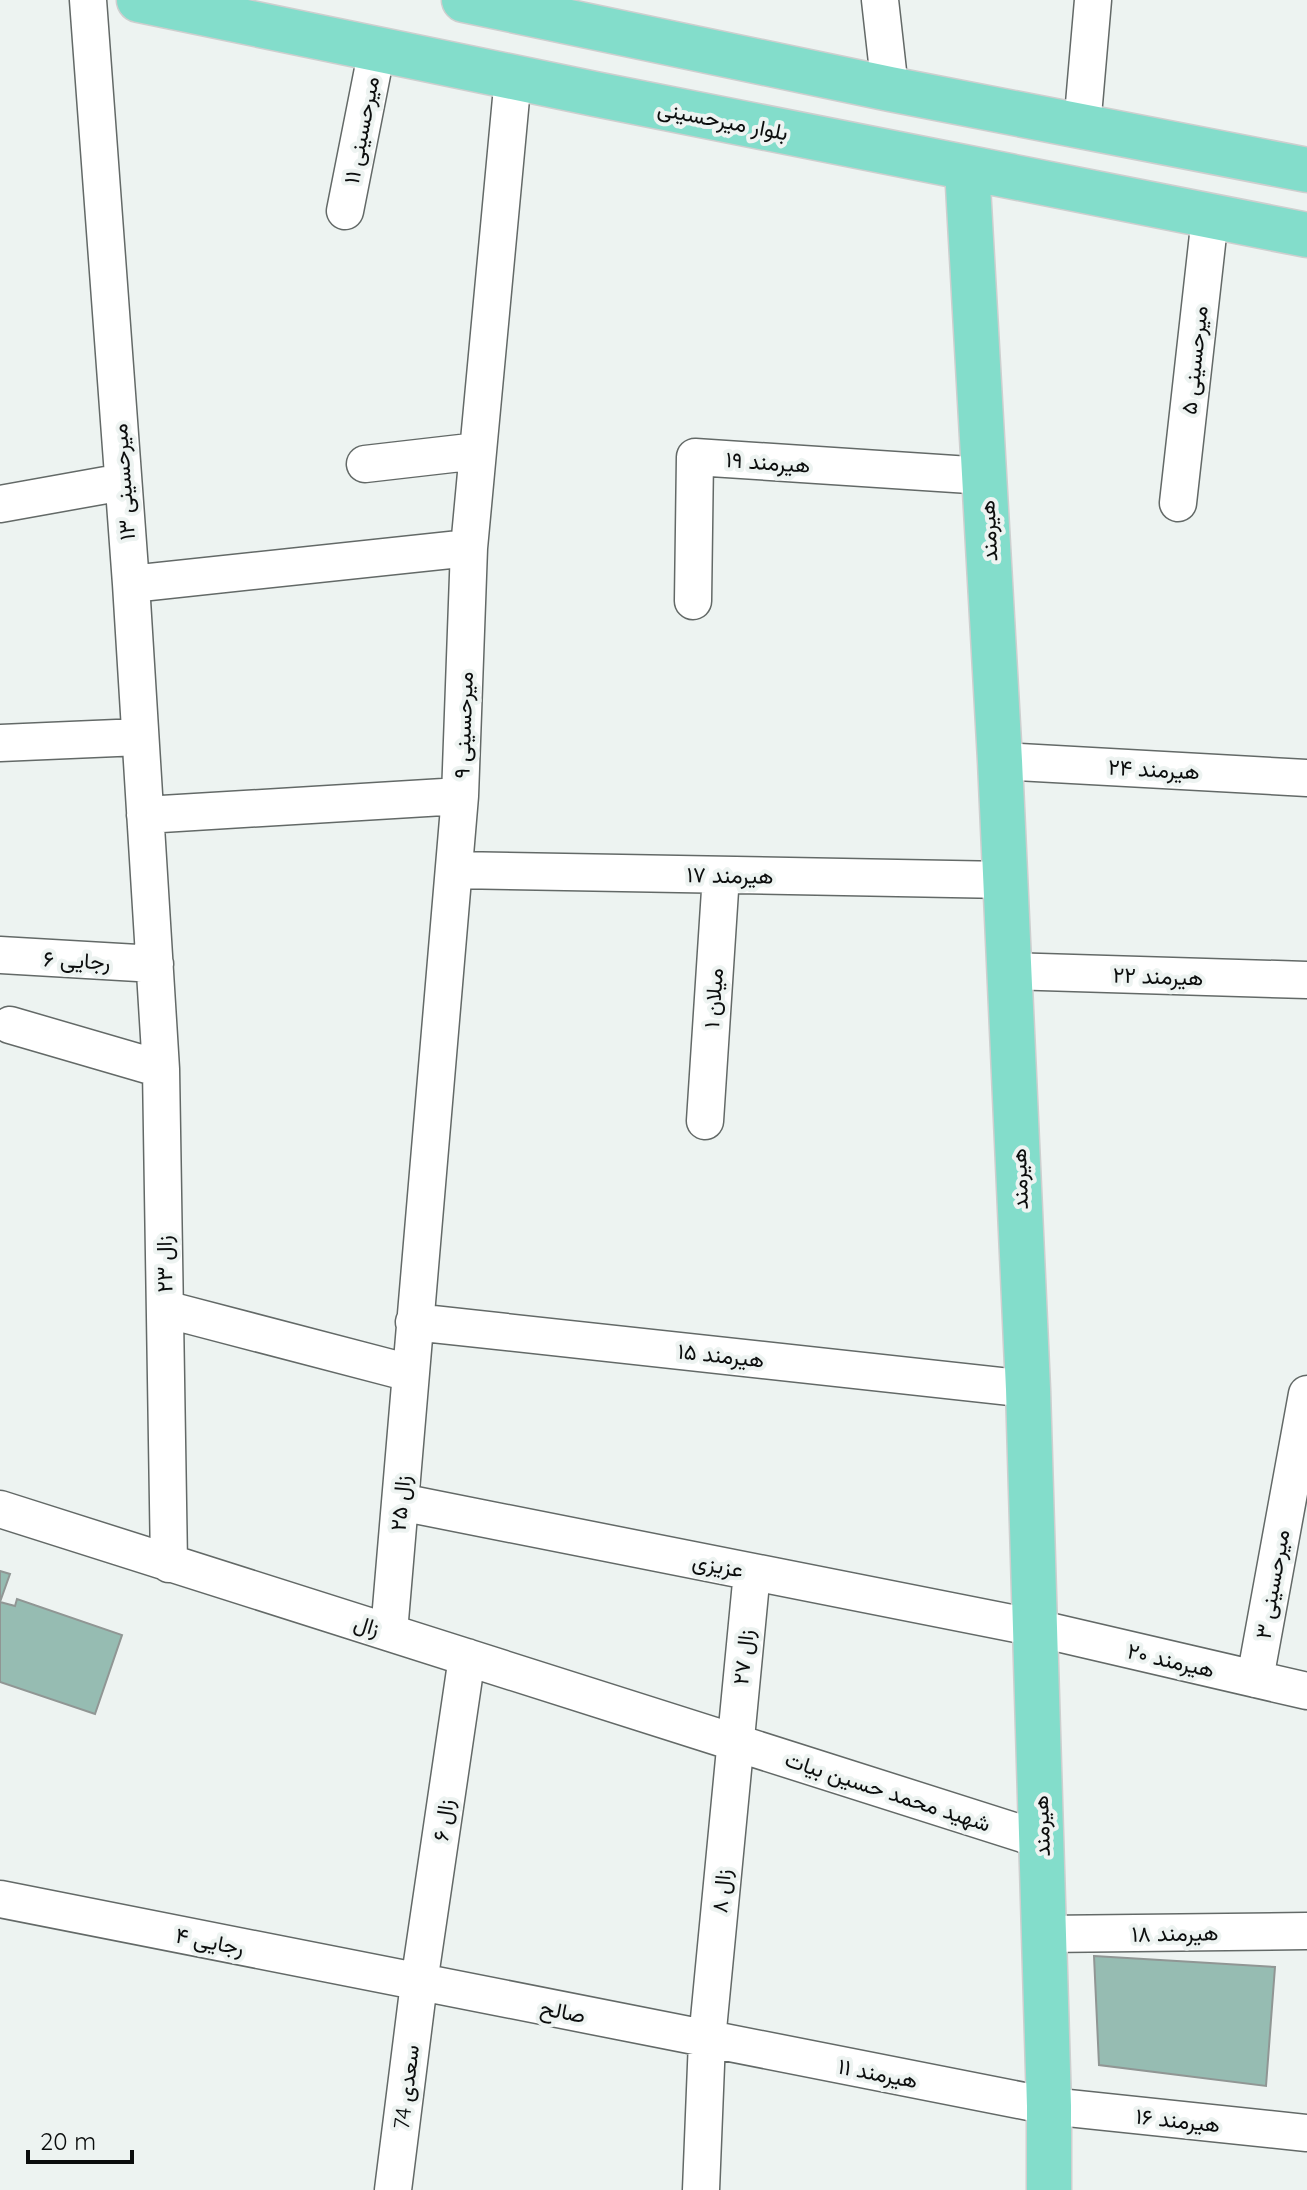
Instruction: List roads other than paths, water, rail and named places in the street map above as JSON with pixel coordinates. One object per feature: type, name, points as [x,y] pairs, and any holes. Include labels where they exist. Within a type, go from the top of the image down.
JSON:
[{"type":"main road","name":"بلوار میرحسینی","points":[[139,0],[1307,235]]},
{"type":"main road","points":[[464,0],[527,6],[609,30],[890,89],[1307,170]]},
{"type":"main road","points":[[595,94],[609,30]]},
{"type":"main road","name":"هیرمند","points":[[967,168],[1006,880],[1028,1389],[1049,2190]]},
{"type":"street","name":"میرحسینی ۱۳","points":[[88,0],[131,584],[155,964]]},
{"type":"street","points":[[880,0],[890,89]]},
{"type":"street","points":[[1082,127],[1093,0]]},
{"type":"street","name":"میرحسینی ۱۱","points":[[345,211],[377,49]]},
{"type":"street","name":"میرحسینی ۹","points":[[410,1373],[460,796],[469,548],[513,77]]},
{"type":"street","name":"میرحسینی ۵","points":[[1178,503],[1210,217]]},
{"type":"street","points":[[365,464],[478,451]]},
{"type":"street","name":"هیرمند ۱۹","points":[[693,601],[695,457],[985,476]]},
{"type":"street","points":[[0,504],[123,482]]},
{"type":"street","points":[[131,584],[469,548]]},
{"type":"street","points":[[0,743],[140,737]]},
{"type":"street","name":"هیرمند ۲۴","points":[[1000,761],[1307,778]]},
{"type":"street","points":[[145,815],[460,796]]},
{"type":"street","name":"هیرمند ۱۷","points":[[454,870],[1006,880]]},
{"type":"street","name":"میلان ۱","points":[[705,1121],[721,875]]},
{"type":"street","name":"رجایی ۶","points":[[0,955],[155,964]]},
{"type":"street","name":"زال ۲۳","points":[[155,964],[161,1069],[169,1564]]},
{"type":"street","name":"هیرمند ۲۲","points":[[1010,971],[1307,980]]},
{"type":"street","points":[[10,1025],[161,1069]]},
{"type":"street","points":[[165,1309],[410,1373]]},
{"type":"street","name":"هیرمند ۱۵","points":[[414,1322],[1028,1389]]},
{"type":"street","name":"زال ۲۵","points":[[389,1632],[410,1373]]},
{"type":"street","name":"میرحسینی ۳","points":[[1255,1679],[1307,1394]]},
{"type":"street","name":"عزیزی","points":[[400,1502],[1036,1628]]},
{"type":"street","name":"زال","points":[[0,1509],[734,1742]]},
{"type":"street","name":"زال ۲۷","points":[[734,1742],[752,1572]]},
{"type":"street","name":"هیرمند ۲۰","points":[[1036,1628],[1307,1691]]},
{"type":"street","name":"زال ۶","points":[[419,1983],[467,1657]]},
{"type":"street","name":"شهید محمد حسین بیات","points":[[734,1742],[1042,1840]]},
{"type":"street","name":"زال ۸","points":[[701,2190],[707,2040],[734,1742]]},
{"type":"street","name":"رجایی ۴","points":[[0,1899],[419,1983]]},
{"type":"street","name":"هیرمند ۱۸","points":[[1044,1934],[1307,1931]]},
{"type":"street","name":"صالح","points":[[419,1983],[707,2040]]},
{"type":"street","name":"سعدی 74","points":[[393,2190],[419,1983]]},
{"type":"street","name":"هیرمند ۱۱","points":[[707,2040],[1049,2106]]},
{"type":"street","name":"هیرمند ۱۶","points":[[1049,2106],[1307,2133]]}]
